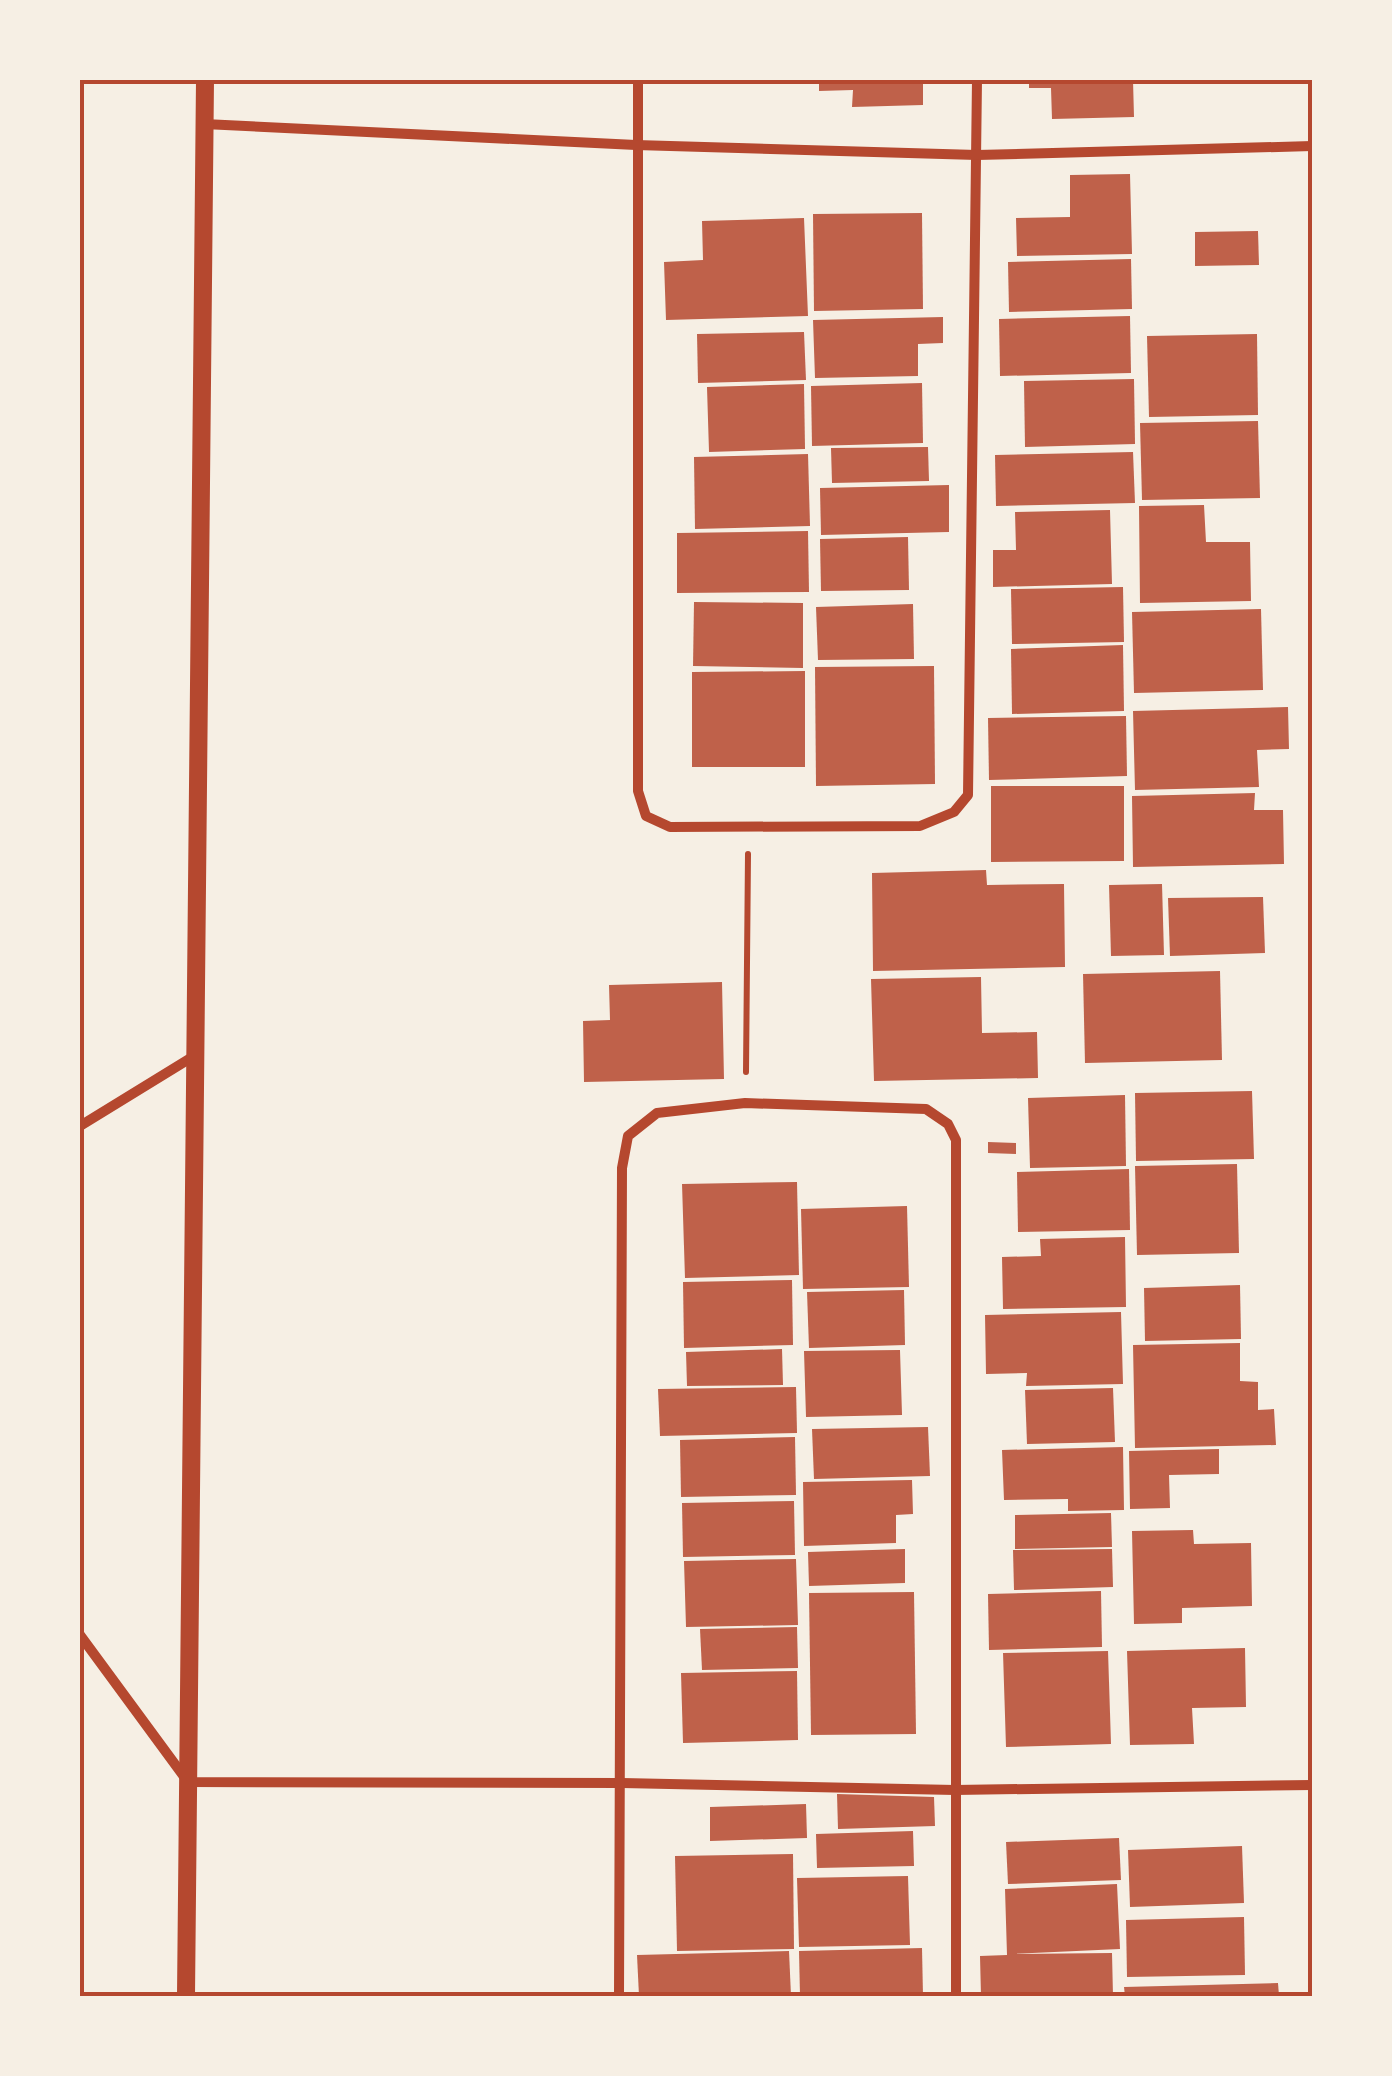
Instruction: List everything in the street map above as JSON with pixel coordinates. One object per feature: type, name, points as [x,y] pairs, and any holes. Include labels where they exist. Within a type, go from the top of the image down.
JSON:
[{"type":"street","points":[[186,1996],[205,80]]},
{"type":"street","points":[[638,80],[638,791],[646,816],[670,828],[748,829],[920,826],[954,812],[968,795],[976,80]]},
{"type":"street","points":[[204,124],[636,145],[976,155],[1312,146]]},
{"type":"street","points":[[80,1126],[195,1056]]},
{"type":"street","points":[[618,1996],[622,1168],[628,1136],[658,1113],[745,1103],[926,1109],[948,1124],[956,1140],[956,1996]]},
{"type":"street","points":[[80,1635],[188,1782]]},
{"type":"street","points":[[188,1782],[622,1783],[955,1790],[1312,1785]]},
{"type":"path","points":[[745,1103],[748,829]]},
{"type":"building","points":[[819,80],[923,80],[923,105],[852,107],[853,90],[819,91]]},
{"type":"building","points":[[1029,80],[1133,80],[1134,117],[1052,119],[1051,88],[1029,88]]},
{"type":"building","points":[[1130,174],[1132,254],[1017,256],[1016,218],[1070,217],[1070,175]]},
{"type":"building","points":[[922,213],[923,309],[814,311],[813,214]]},
{"type":"building","points":[[804,218],[808,316],[666,320],[664,262],[703,260],[702,221]]},
{"type":"building","points":[[1258,231],[1259,265],[1195,266],[1195,232]]},
{"type":"building","points":[[1131,259],[1132,309],[1009,312],[1008,262]]},
{"type":"building","points":[[1130,316],[1131,373],[1000,376],[999,319]]},
{"type":"building","points":[[943,317],[943,343],[918,344],[918,376],[815,378],[813,320]]},
{"type":"building","points":[[804,332],[806,380],[698,383],[697,334]]},
{"type":"building","points":[[1257,334],[1258,415],[1149,417],[1147,336]]},
{"type":"building","points":[[1134,379],[1135,444],[1025,447],[1024,381]]},
{"type":"building","points":[[922,383],[923,443],[812,446],[811,386]]},
{"type":"building","points":[[804,384],[805,449],[709,452],[707,387]]},
{"type":"building","points":[[1258,421],[1260,498],[1142,500],[1140,423]]},
{"type":"building","points":[[928,447],[929,481],[832,483],[831,448]]},
{"type":"building","points":[[1133,452],[1135,503],[996,506],[995,455]]},
{"type":"building","points":[[808,454],[810,526],[695,529],[694,457]]},
{"type":"building","points":[[949,485],[949,532],[821,535],[820,488]]},
{"type":"building","points":[[1204,505],[1206,542],[1250,542],[1251,601],[1140,603],[1139,506]]},
{"type":"building","points":[[1110,510],[1112,584],[993,587],[993,550],[1016,550],[1015,512]]},
{"type":"building","points":[[808,531],[809,592],[677,593],[677,533]]},
{"type":"building","points":[[908,537],[909,590],[821,591],[820,539]]},
{"type":"building","points":[[1123,587],[1124,642],[1012,644],[1011,589]]},
{"type":"building","points":[[694,602],[803,603],[803,668],[693,666]]},
{"type":"building","points":[[913,604],[914,659],[818,660],[816,607]]},
{"type":"building","points":[[1261,609],[1263,690],[1134,693],[1132,612]]},
{"type":"building","points":[[1123,645],[1124,711],[1012,714],[1011,649]]},
{"type":"building","points":[[934,666],[935,784],[816,786],[815,667]]},
{"type":"building","points":[[805,671],[805,767],[692,767],[692,672]]},
{"type":"building","points":[[1288,707],[1289,749],[1257,750],[1259,787],[1135,790],[1133,711]]},
{"type":"building","points":[[1126,716],[1127,776],[989,780],[988,718]]},
{"type":"building","points":[[991,786],[1124,786],[1124,861],[991,862]]},
{"type":"building","points":[[1255,793],[1254,810],[1283,810],[1284,864],[1133,867],[1132,796]]},
{"type":"building","points":[[986,870],[987,885],[1064,884],[1065,967],[873,971],[872,873]]},
{"type":"building","points":[[1162,884],[1164,955],[1111,956],[1109,885]]},
{"type":"building","points":[[1263,897],[1265,953],[1170,956],[1168,898]]},
{"type":"building","points":[[1220,971],[1222,1060],[1085,1063],[1083,974]]},
{"type":"building","points":[[981,977],[982,1033],[1037,1032],[1038,1078],[874,1081],[871,979]]},
{"type":"building","points":[[722,982],[724,1079],[584,1082],[583,1021],[610,1020],[609,985]]},
{"type":"building","points":[[1252,1091],[1254,1159],[1136,1161],[1135,1093]]},
{"type":"building","points":[[1125,1095],[1126,1166],[1030,1168],[1028,1098]]},
{"type":"building","points":[[988,1142],[1016,1143],[1016,1154],[988,1153]]},
{"type":"building","points":[[1237,1164],[1239,1253],[1137,1255],[1135,1166]]},
{"type":"building","points":[[1129,1169],[1130,1230],[1018,1232],[1017,1172]]},
{"type":"building","points":[[797,1182],[799,1275],[685,1278],[682,1184]]},
{"type":"building","points":[[907,1206],[909,1287],[803,1289],[801,1209]]},
{"type":"building","points":[[1125,1237],[1126,1307],[1003,1309],[1002,1257],[1041,1256],[1040,1239]]},
{"type":"building","points":[[792,1280],[793,1345],[684,1348],[683,1282]]},
{"type":"building","points":[[1240,1285],[1241,1339],[1145,1341],[1144,1288]]},
{"type":"building","points":[[904,1290],[905,1345],[809,1348],[807,1292]]},
{"type":"building","points":[[1121,1312],[1123,1384],[1026,1386],[1027,1373],[986,1374],[985,1315]]},
{"type":"building","points":[[1240,1343],[1240,1381],[1258,1382],[1258,1410],[1274,1409],[1276,1445],[1135,1448],[1133,1345]]},
{"type":"building","points":[[782,1349],[783,1385],[687,1386],[686,1352]]},
{"type":"building","points":[[900,1350],[902,1415],[806,1417],[804,1351]]},
{"type":"building","points":[[796,1387],[797,1433],[660,1436],[658,1389]]},
{"type":"building","points":[[1113,1388],[1115,1442],[1027,1444],[1025,1390]]},
{"type":"building","points":[[928,1427],[930,1476],[814,1479],[812,1429]]},
{"type":"building","points":[[795,1437],[796,1495],[681,1497],[680,1440]]},
{"type":"building","points":[[1123,1447],[1124,1510],[1068,1511],[1068,1499],[1004,1500],[1002,1450]]},
{"type":"building","points":[[1219,1449],[1219,1474],[1169,1475],[1170,1508],[1130,1509],[1129,1451]]},
{"type":"building","points":[[912,1480],[913,1514],[896,1515],[896,1543],[804,1546],[803,1482]]},
{"type":"building","points":[[794,1501],[795,1555],[683,1557],[682,1503]]},
{"type":"building","points":[[1111,1513],[1112,1547],[1015,1549],[1015,1515]]},
{"type":"building","points":[[1193,1530],[1194,1544],[1251,1543],[1252,1606],[1182,1608],[1182,1623],[1134,1624],[1132,1531]]},
{"type":"building","points":[[905,1549],[905,1583],[809,1586],[808,1552]]},
{"type":"building","points":[[1112,1549],[1113,1587],[1014,1590],[1013,1550]]},
{"type":"building","points":[[796,1559],[798,1625],[686,1627],[684,1561]]},
{"type":"building","points":[[1101,1591],[1102,1647],[989,1650],[988,1594]]},
{"type":"building","points":[[914,1592],[916,1734],[811,1735],[809,1593]]},
{"type":"building","points":[[797,1627],[798,1668],[702,1670],[700,1629]]},
{"type":"building","points":[[1245,1648],[1246,1707],[1192,1708],[1194,1744],[1130,1745],[1127,1651]]},
{"type":"building","points":[[1108,1651],[1111,1744],[1006,1747],[1003,1653]]},
{"type":"building","points":[[797,1671],[798,1740],[683,1743],[681,1673]]},
{"type":"building","points":[[837,1794],[934,1797],[935,1826],[838,1829]]},
{"type":"building","points":[[806,1804],[807,1838],[710,1841],[710,1807]]},
{"type":"building","points":[[913,1831],[914,1866],[817,1868],[816,1834]]},
{"type":"building","points":[[1119,1838],[1121,1880],[1008,1884],[1006,1842]]},
{"type":"building","points":[[1242,1846],[1244,1903],[1130,1907],[1128,1850]]},
{"type":"building","points":[[793,1854],[794,1949],[677,1951],[675,1856]]},
{"type":"building","points":[[908,1876],[910,1945],[799,1947],[797,1878]]},
{"type":"building","points":[[1117,1884],[1120,1949],[1011,1954],[1112,1953],[1113,1996],[981,1996],[980,1956],[1007,1955],[1005,1889]]},
{"type":"building","points":[[1244,1917],[1245,1975],[1127,1977],[1126,1920]]},
{"type":"building","points":[[922,1948],[923,1996],[800,1996],[799,1951]]},
{"type":"building","points":[[789,1951],[791,1996],[639,1996],[637,1955]]},
{"type":"building","points":[[1278,1983],[1279,1996],[1125,1996],[1124,1987]]}]
